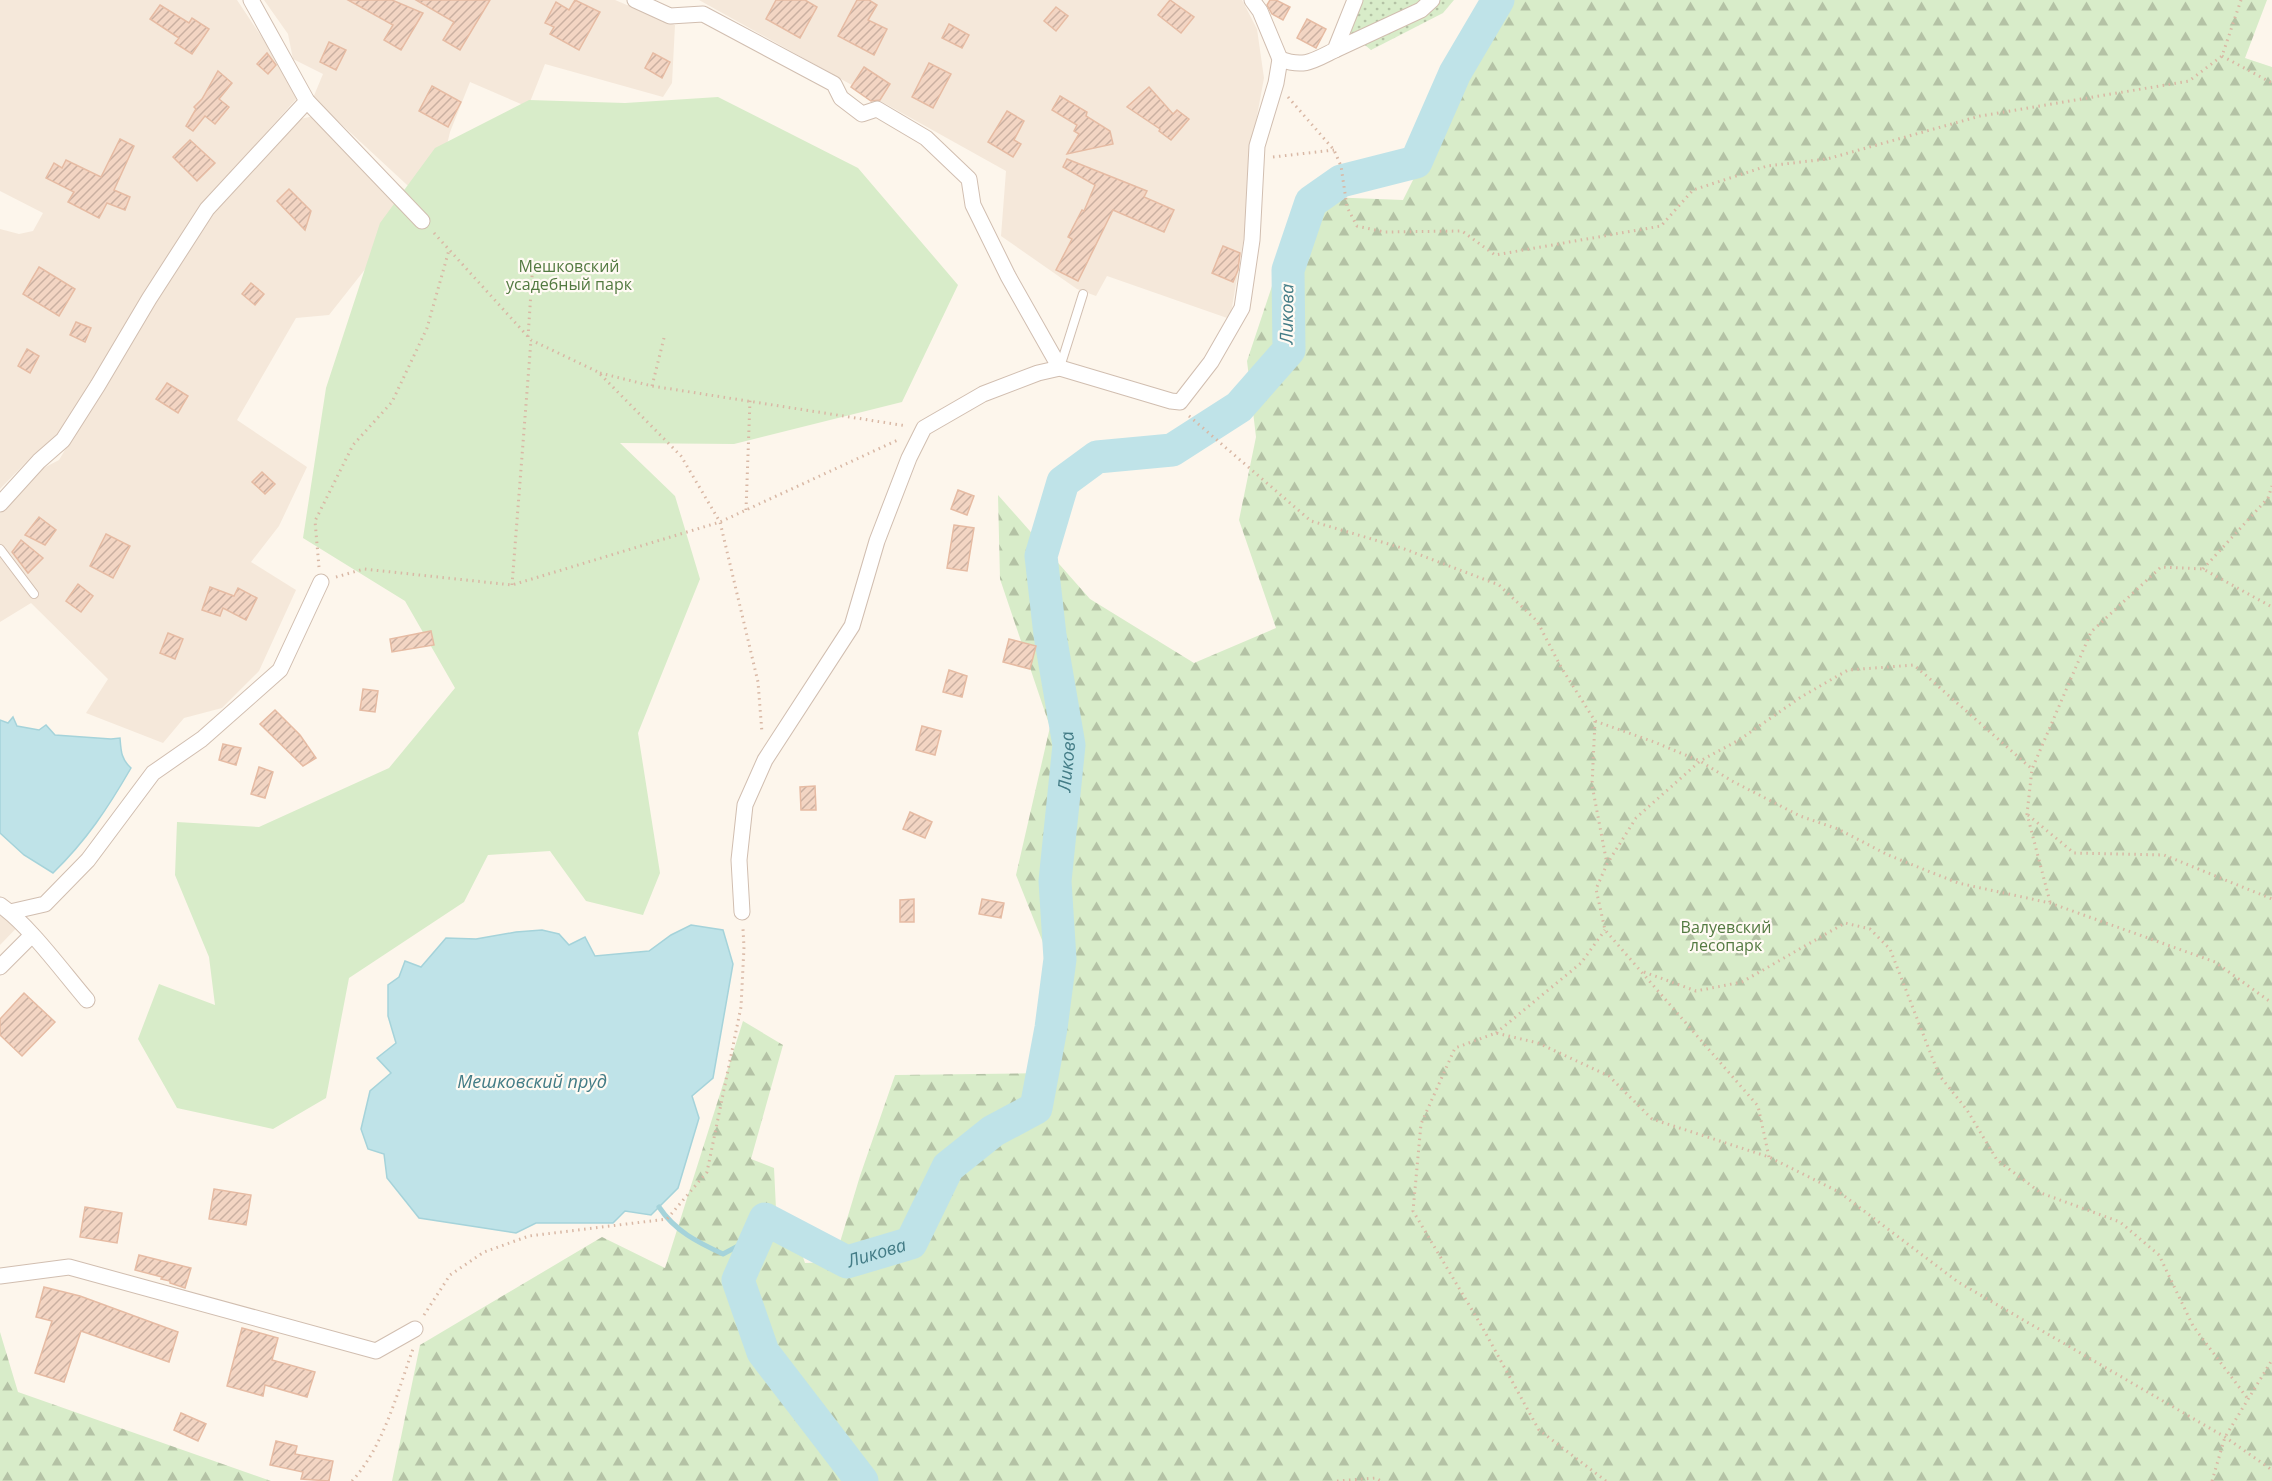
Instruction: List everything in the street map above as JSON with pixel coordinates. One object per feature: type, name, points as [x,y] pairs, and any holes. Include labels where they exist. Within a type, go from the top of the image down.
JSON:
[{"type":"street","points":[[251,0],[307,101],[422,221]]},
{"type":"street","points":[[635,0],[670,16],[703,14],[834,84],[841,98],[862,114],[877,109],[926,138],[969,179],[972,205],[1008,276],[1060,368]]},
{"type":"street","points":[[742,912],[739,860],[745,805],[765,760],[852,626],[878,541],[909,458],[924,428],[983,394],[1038,373],[1060,368],[1180,402],[1211,362],[1242,308],[1252,240],[1257,146],[1280,59],[1260,11],[1252,0]]},
{"type":"street","points":[[1335,50],[1355,0]]},
{"type":"street","points":[[1280,59],[1296,65],[1316,60],[1420,10],[1432,0]]},
{"type":"street","points":[[0,504],[39,461],[63,440],[98,386],[148,299],[207,209],[307,101]]},
{"type":"street","points":[[5,909],[45,904],[88,860],[153,773],[202,739],[280,670],[321,582]]},
{"type":"street","points":[[5,909],[32,935],[87,1000]]},
{"type":"street","points":[[0,967],[32,935]]},
{"type":"street","points":[[0,1276],[69,1267],[376,1351],[415,1329]]},
{"type":"lane","points":[[1060,368],[1083,294]]},
{"type":"lane","points":[[0,549],[34,594]]},
{"type":"path","points":[[1275,83],[1334,150],[1341,166],[1347,207],[1357,226],[1384,232],[1462,231],[1495,255],[1661,226],[1693,190],[1767,166],[1827,159],[1980,116],[2189,81],[2222,56],[2241,0]]},
{"type":"path","points":[[2222,56],[2272,83]]},
{"type":"path","points":[[1256,159],[1334,150]]},
{"type":"path","points":[[422,221],[531,340],[598,372],[652,386],[924,428]]},
{"type":"path","points":[[448,250],[427,328],[392,402],[353,445],[315,521],[321,582],[364,568],[512,585],[720,522],[924,428]]},
{"type":"path","points":[[528,337],[533,262]]},
{"type":"path","points":[[652,386],[664,338]]},
{"type":"path","points":[[512,585],[531,340]]},
{"type":"path","points":[[598,372],[681,456],[720,522],[758,682],[765,760]]},
{"type":"path","points":[[746,510],[750,400]]},
{"type":"path","points":[[1186,413],[1311,521],[1402,548],[1498,585],[1536,621],[1595,722],[1592,785],[1607,864]]},
{"type":"path","points":[[2203,569],[2268,498],[2272,486]]},
{"type":"path","points":[[2050,903],[2027,814],[2031,769],[2091,632],[2161,567],[2203,569],[2272,607]]},
{"type":"path","points":[[1769,1157],[1758,1106],[1605,930],[1596,889],[1607,864],[1636,818],[1700,761],[1739,740],[1802,697],[1848,670],[1914,665],[2031,769]]},
{"type":"path","points":[[1595,722],[1654,741],[1700,761],[1732,781],[1800,816],[1838,829],[1888,855],[1958,883],[2050,903],[2216,962],[2272,1003]]},
{"type":"path","points":[[2027,814],[2074,853],[2164,855],[2272,899]]},
{"type":"path","points":[[352,1481],[364,1467],[389,1416],[413,1348],[415,1329],[450,1275],[484,1252],[529,1236],[667,1220],[707,1172],[741,1007],[744,947],[742,912]]},
{"type":"path","points":[[1642,972],[1696,992],[1742,982],[1845,923],[1870,929],[1890,949],[1939,1075],[1966,1110],[1997,1160],[2041,1193],[2120,1222],[2159,1255],[2193,1326],[2248,1399]]},
{"type":"path","points":[[1605,930],[1581,963],[1496,1032],[1455,1048],[1421,1124],[1413,1211],[1481,1325],[1539,1430],[1606,1481]]},
{"type":"path","points":[[1496,1032],[1538,1043],[1610,1076],[1652,1119],[1769,1157],[1839,1192],[1958,1282],[2225,1437],[2272,1470]]},
{"type":"path","points":[[2212,1481],[2225,1437],[2272,1359]]},
{"type":"path","points":[[1337,1481],[1376,1478],[1381,1481]]},
{"type":"shaded area","points":[[0,0],[237,0],[267,45],[297,98],[200,207],[58,436],[33,455],[0,489],[0,229],[19,234],[33,231],[43,213],[0,191]]},
{"type":"shaded area","points":[[264,0],[615,0],[675,25],[672,83],[663,97],[545,64],[528,107],[470,82],[450,132],[432,208],[313,98],[323,74],[293,59],[288,34]]},
{"type":"shaded area","points":[[699,0],[1242,0],[1257,29],[1264,78],[1250,154],[1246,225],[1230,319],[1107,276],[1096,296],[1077,289],[1001,236],[1006,171]]},
{"type":"shaded area","points":[[314,116],[419,201],[329,315],[296,318],[237,420],[307,467],[279,526],[251,562],[296,590],[259,671],[222,708],[184,718],[163,743],[86,713],[108,679],[31,603],[0,622],[0,513],[38,471],[59,460],[154,301],[214,210],[300,119]]},
{"type":"shaded area","points":[[0,904],[25,919],[0,945]]},
{"type":"green space","points":[[1357,0],[1454,0],[1443,13],[1371,50],[1345,29]]},
{"type":"green space","name":"Валуевский лесопарк","points":[[1509,0],[2267,0],[2245,58],[2272,67],[2272,1481],[392,1481],[420,1345],[602,1237],[665,1268],[743,1021],[783,1045],[751,1159],[774,1168],[776,1209],[791,1221],[805,1263],[834,1262],[860,1176],[895,1075],[1049,1073],[1060,985],[1016,875],[1050,727],[1000,579],[998,495],[1090,599],[1194,663],[1276,628],[1239,520],[1256,437],[1247,361],[1302,196],[1403,200],[1438,130],[1476,43]]},
{"type":"green space","name":"Мешковский усадебный парк","points":[[718,97],[858,168],[958,285],[902,402],[734,444],[620,443],[675,496],[700,579],[638,733],[660,873],[643,915],[586,901],[550,851],[488,855],[464,902],[349,978],[326,1098],[273,1129],[177,1108],[138,1039],[159,984],[215,1005],[209,957],[175,875],[177,822],[259,827],[389,768],[455,688],[405,601],[303,538],[326,388],[380,223],[435,148],[529,100],[625,103]]},
{"type":"green space","points":[[0,1332],[18,1392],[271,1481],[0,1481]]},
{"type":"water","points":[[13,717],[17,726],[39,730],[46,725],[55,735],[120,738],[123,758],[131,768],[96,824],[53,873],[24,855],[0,833],[0,720],[8,723]]},
{"type":"water","name":"Мешковский пруд","points":[[691,925],[723,930],[733,964],[713,1078],[692,1096],[699,1118],[678,1188],[651,1215],[625,1211],[613,1223],[536,1223],[516,1233],[419,1218],[387,1178],[384,1154],[368,1149],[361,1129],[370,1091],[391,1073],[377,1058],[396,1043],[388,1016],[388,985],[399,977],[405,961],[421,967],[446,938],[476,939],[542,930],[559,934],[569,945],[585,937],[595,956],[649,951],[671,935]]},
{"type":"building","points":[[348,0],[392,0],[423,13],[401,50],[384,40],[393,25]]},
{"type":"building","points":[[416,0],[490,0],[460,50],[443,40],[454,22]]},
{"type":"building","points":[[575,0],[600,12],[579,50],[550,34],[554,27],[545,23],[556,2],[569,10]]},
{"type":"building","points":[[776,0],[805,0],[817,7],[800,38],[766,19]]},
{"type":"building","points":[[857,0],[869,0],[877,5],[868,20],[887,29],[874,55],[838,36]]},
{"type":"building","points":[[1170,0],[1194,17],[1181,33],[1158,15]]},
{"type":"building","points":[[1270,0],[1276,0],[1290,7],[1283,20],[1272,14],[1267,5]]},
{"type":"building","points":[[160,5],[189,23],[192,18],[209,29],[192,54],[175,43],[179,38],[150,19]]},
{"type":"building","points":[[1056,7],[1068,16],[1056,31],[1044,21]]},
{"type":"building","points":[[1307,19],[1326,29],[1316,48],[1297,38]]},
{"type":"building","points":[[949,24],[969,35],[962,48],[942,38]]},
{"type":"building","points":[[329,42],[346,50],[336,70],[320,62]]},
{"type":"building","points":[[267,53],[276,65],[268,74],[257,64]]},
{"type":"building","points":[[653,53],[670,62],[662,78],[645,68]]},
{"type":"building","points":[[929,63],[951,74],[933,108],[912,97]]},
{"type":"building","points":[[864,67],[890,84],[880,100],[871,101],[851,87]]},
{"type":"building","points":[[218,71],[232,83],[219,99],[229,107],[215,124],[205,116],[193,131],[186,126],[196,109],[194,107],[202,99]]},
{"type":"building","points":[[432,86],[461,102],[448,127],[419,111]]},
{"type":"building","points":[[1149,87],[1173,114],[1177,110],[1189,119],[1171,140],[1159,131],[1160,129],[1127,107]]},
{"type":"building","points":[[1060,96],[1087,112],[1086,116],[1110,131],[1113,144],[1067,154],[1079,134],[1074,131],[1077,125],[1052,110]]},
{"type":"building","points":[[1007,111],[1024,121],[1014,140],[1021,144],[1013,157],[988,142]]},
{"type":"building","points":[[120,139],[134,146],[114,190],[130,197],[125,210],[107,203],[99,218],[68,202],[74,192],[46,178],[54,163],[62,168],[66,160],[101,177]]},
{"type":"building","points":[[190,140],[215,163],[197,181],[173,157]]},
{"type":"building","points":[[1067,159],[1147,191],[1144,197],[1174,210],[1164,232],[1113,210],[1078,281],[1056,270],[1072,239],[1068,237],[1082,210],[1084,211],[1095,185],[1063,167]]},
{"type":"building","points":[[289,189],[311,211],[305,230],[277,201]]},
{"type":"building","points":[[1223,246],[1240,253],[1238,270],[1233,282],[1212,273]]},
{"type":"building","points":[[39,267],[75,289],[59,316],[23,294]]},
{"type":"building","points":[[251,283],[264,294],[255,305],[242,294]]},
{"type":"building","points":[[76,322],[91,328],[85,342],[70,335]]},
{"type":"building","points":[[27,349],[39,356],[30,373],[18,366]]},
{"type":"building","points":[[167,383],[188,396],[178,413],[156,399]]},
{"type":"building","points":[[262,472],[275,484],[265,494],[252,482]]},
{"type":"building","points":[[958,490],[974,496],[967,515],[951,509]]},
{"type":"building","points":[[39,517],[56,530],[45,545],[25,535]]},
{"type":"building","points":[[954,525],[974,528],[967,571],[947,568]]},
{"type":"building","points":[[106,534],[130,546],[113,578],[90,566]]},
{"type":"building","points":[[21,540],[43,558],[28,573],[12,552]]},
{"type":"building","points":[[78,584],[93,596],[81,612],[66,601]]},
{"type":"building","points":[[210,587],[234,596],[238,588],[257,598],[246,620],[223,608],[220,616],[202,610]]},
{"type":"building","points":[[431,631],[434,645],[392,652],[390,639]]},
{"type":"building","points":[[168,633],[183,639],[175,659],[160,653]]},
{"type":"building","points":[[1009,639],[1036,646],[1030,669],[1003,662]]},
{"type":"building","points":[[949,670],[967,676],[962,697],[943,692]]},
{"type":"building","points":[[363,689],[378,691],[375,712],[360,710]]},
{"type":"building","points":[[275,710],[300,735],[316,758],[303,766],[260,724]]},
{"type":"building","points":[[922,726],[941,731],[935,755],[916,750]]},
{"type":"building","points":[[223,744],[241,748],[236,765],[219,760]]},
{"type":"building","points":[[259,767],[273,772],[265,798],[251,794]]},
{"type":"building","points":[[815,786],[816,810],[801,810],[800,787]]},
{"type":"building","points":[[910,812],[932,822],[925,838],[903,829]]},
{"type":"building","points":[[914,899],[914,922],[900,922],[900,900]]},
{"type":"building","points":[[982,899],[1004,903],[1001,918],[979,914]]},
{"type":"building","points":[[24,993],[55,1022],[22,1056],[0,1035],[0,1019]]},
{"type":"building","points":[[214,1189],[251,1195],[246,1225],[209,1219]]},
{"type":"building","points":[[85,1207],[122,1213],[117,1243],[80,1237]]},
{"type":"building","points":[[139,1255],[191,1268],[185,1288],[161,1279],[162,1277],[135,1270]]},
{"type":"building","points":[[44,1287],[80,1296],[178,1332],[169,1362],[81,1331],[64,1382],[35,1373],[52,1321],[36,1317]]},
{"type":"building","points":[[242,1328],[278,1338],[272,1360],[315,1372],[307,1397],[265,1385],[263,1396],[227,1386]]},
{"type":"building","points":[[181,1413],[206,1424],[198,1441],[174,1430]]},
{"type":"building","points":[[276,1441],[297,1446],[295,1454],[333,1461],[329,1481],[301,1479],[303,1472],[270,1465]]},
{"type":"waterway","name":"Ликова","points":[[862,1481],[763,1352],[738,1280],[765,1219],[847,1262],[911,1243],[948,1167],[993,1131],[1036,1108],[1051,1028],[1060,959],[1055,881],[1069,745],[1050,635],[1041,556],[1063,482],[1097,457],[1172,450],[1239,407],[1289,350],[1288,270],[1311,202],[1341,181],[1416,162],[1455,73],[1498,0]]},
{"type":"waterway","points":[[659,1207],[672,1223],[687,1235],[723,1254],[755,1237]]}]
